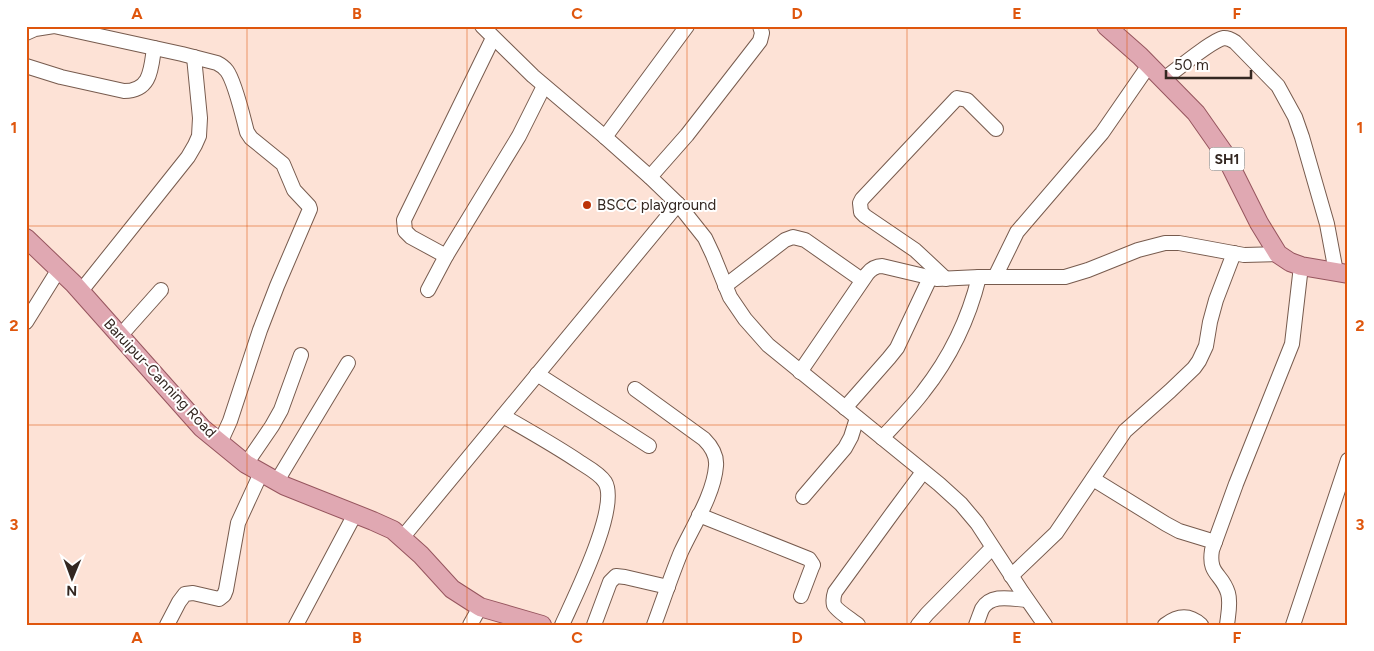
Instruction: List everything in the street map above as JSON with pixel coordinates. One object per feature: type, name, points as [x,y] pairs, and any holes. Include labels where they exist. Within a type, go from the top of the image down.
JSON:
[{"type":"main road","name":"SH1","points":[[1106,26],[1164,79],[1196,112],[1224,153],[1259,223],[1278,254]]},
{"type":"main road","name":"Baruipur-Canning Road","points":[[26,238],[81,291],[202,428],[253,468],[277,481],[393,530],[421,555],[452,589],[480,607],[542,625]]},
{"type":"main road","points":[[1278,254],[1290,262],[1301,266],[1342,273]]},
{"type":"street","points":[[26,33],[35,29],[54,26],[194,57],[217,64],[226,70],[234,85],[247,132],[283,164],[296,193],[309,206],[310,209],[260,330],[230,421],[220,443]]},
{"type":"street","points":[[482,26],[544,86],[605,137],[678,204],[705,238],[714,254],[730,297],[759,337],[961,504],[1045,625]]},
{"type":"street","points":[[605,137],[687,26]]},
{"type":"street","points":[[650,177],[687,135],[760,41],[762,33],[760,26]]},
{"type":"street","points":[[446,256],[411,237],[405,231],[404,220],[494,38]]},
{"type":"street","points":[[1164,79],[1214,42],[1224,38],[1235,42],[1278,86],[1295,118],[1302,137],[1342,273]]},
{"type":"street","points":[[26,66],[74,80],[130,91],[142,86],[149,76],[154,48]]},
{"type":"street","points":[[81,291],[196,145],[199,136],[200,118],[194,57]]},
{"type":"street","points":[[995,277],[1017,232],[1102,133],[1149,65]]},
{"type":"street","points":[[428,290],[446,256],[519,136],[544,86]]},
{"type":"street","points":[[946,279],[916,250],[865,216],[861,212],[860,203],[957,98],[967,100],[996,129]]},
{"type":"street","points":[[402,538],[678,204]]},
{"type":"street","points":[[725,286],[785,240],[793,237],[805,240],[862,280]]},
{"type":"street","points":[[800,372],[862,280],[870,270],[878,266],[930,278],[946,279],[1065,277],[1138,250],[1165,243],[1179,243],[1244,254],[1278,254]]},
{"type":"street","points":[[1011,576],[1051,538],[1125,431],[1200,362],[1206,346],[1216,300],[1234,253]]},
{"type":"street","points":[[1227,625],[1228,595],[1211,566],[1211,559],[1215,542],[1236,484],[1292,344],[1301,266]]},
{"type":"street","points":[[26,322],[59,270]]},
{"type":"street","points":[[882,438],[925,390],[954,343],[975,295],[979,277]]},
{"type":"street","points":[[845,408],[897,348],[930,278]]},
{"type":"street","points":[[120,336],[161,290]]},
{"type":"street","points":[[167,625],[185,594],[193,593],[219,599],[224,595],[238,523],[253,468],[278,415],[301,355]]},
{"type":"street","points":[[277,481],[348,363]]},
{"type":"street","points":[[537,374],[649,446]]},
{"type":"street","points":[[635,389],[704,439],[716,457],[711,488],[681,553],[654,625]]},
{"type":"street","points":[[503,416],[559,448],[589,468],[601,477],[608,490],[609,502],[598,540],[562,625]]},
{"type":"street","points":[[804,497],[845,448],[851,436],[856,418]]},
{"type":"street","points":[[1293,625],[1348,460]]},
{"type":"street","points":[[858,625],[834,605],[835,592],[924,472]]},
{"type":"street","points":[[1093,479],[1166,524],[1215,542]]},
{"type":"street","points":[[296,625],[355,514]]},
{"type":"street","points":[[699,515],[809,560],[813,565],[800,596]]},
{"type":"street","points":[[918,625],[992,548]]},
{"type":"street","points":[[594,625],[610,582],[616,576],[668,587]]},
{"type":"street","points":[[976,625],[982,609],[992,600],[998,598],[1027,600]]},
{"type":"street","points":[[470,625],[480,607]]},
{"type":"street","points":[[1165,625],[1182,617],[1190,618],[1201,625]]},
{"type":"place","name":"BSCC playground","points":[[587,205]]}]
